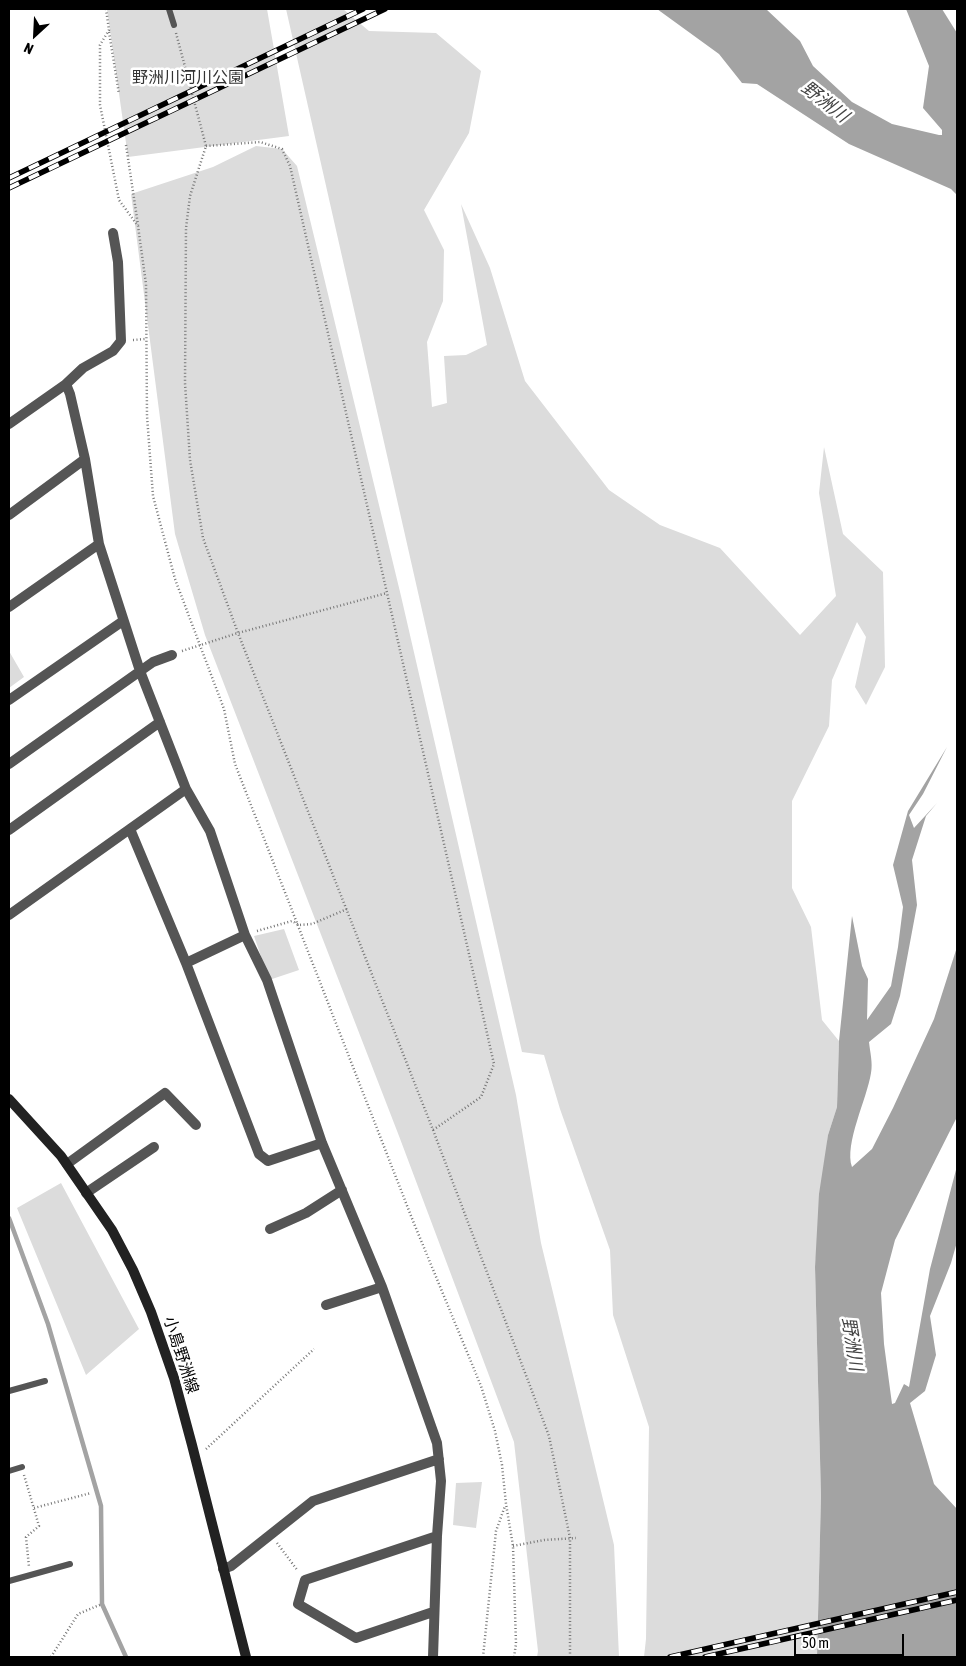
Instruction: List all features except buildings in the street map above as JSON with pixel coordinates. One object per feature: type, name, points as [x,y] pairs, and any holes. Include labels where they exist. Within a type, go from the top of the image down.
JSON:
[{"type":"main road","name":"小島野洲線","points":[[9,1099],[61,1156],[112,1230],[133,1270],[151,1312],[174,1378],[246,1657]]},
{"type":"street","points":[[9,424],[66,384],[83,368],[113,350],[122,341],[118,262],[113,233]]},
{"type":"street","points":[[66,384],[85,459],[99,544],[140,671],[186,789],[210,831],[245,935],[267,980],[322,1143],[382,1286],[437,1443],[441,1481],[432,1657]]},
{"type":"street","points":[[9,515],[85,459]]},
{"type":"street","points":[[9,607],[99,544]]},
{"type":"street","points":[[9,700],[123,621]]},
{"type":"street","points":[[9,764],[153,662],[172,656]]},
{"type":"street","points":[[9,830],[160,722]]},
{"type":"street","points":[[9,915],[186,789]]},
{"type":"street","points":[[130,829],[186,963],[258,1154],[268,1161],[322,1143]]},
{"type":"street","points":[[186,963],[245,935]]},
{"type":"street","points":[[67,1164],[165,1093],[196,1124]]},
{"type":"street","points":[[86,1193],[154,1147]]},
{"type":"street","points":[[270,1229],[306,1213],[342,1190]]},
{"type":"street","points":[[326,1305],[382,1286]]},
{"type":"street","points":[[223,1569],[232,1566],[313,1501],[439,1459]]},
{"type":"street","points":[[433,1612],[356,1638],[298,1604],[305,1580],[437,1536]]},
{"type":"lane","points":[[169,9],[174,25]]},
{"type":"lane","points":[[9,1391],[45,1381]]},
{"type":"lane","points":[[9,1471],[22,1467]]},
{"type":"lane","points":[[9,1581],[70,1564]]},
{"type":"path","points":[[106,9],[119,94]]},
{"type":"path","points":[[174,25],[206,146],[190,196],[186,228],[185,384],[189,450],[203,538],[238,633],[433,1130],[548,1436],[570,1538],[570,1657]]},
{"type":"path","points":[[109,30],[100,45],[100,105],[119,200],[138,226]]},
{"type":"path","points":[[206,146],[260,142],[282,149],[290,166],[494,1064],[481,1097],[433,1130]]},
{"type":"path","points":[[126,145],[146,284],[147,416],[153,496],[175,579],[198,645],[224,709],[235,764],[300,925],[413,1221],[481,1386],[495,1431],[502,1465],[513,1546],[516,1644],[514,1657]]},
{"type":"path","points":[[184,650],[238,633],[387,593]]},
{"type":"path","points":[[245,935],[292,921],[300,925],[312,924],[347,910]]},
{"type":"path","points":[[203,1452],[314,1349]]},
{"type":"path","points":[[22,1467],[39,1526],[26,1537],[29,1576]]},
{"type":"path","points":[[34,1508],[91,1494]]},
{"type":"path","points":[[483,1657],[496,1531],[506,1504]]},
{"type":"path","points":[[271,1535],[305,1580]]},
{"type":"path","points":[[513,1546],[544,1540],[576,1538]]},
{"type":"path","points":[[51,1657],[78,1614],[102,1604]]},
{"type":"green space","name":"野洲川河川公園","points":[[107,9],[267,9],[289,136],[128,157]]},
{"type":"green space","points":[[286,9],[343,9],[369,31],[436,33],[481,71],[469,133],[424,210],[444,250],[443,301],[427,342],[432,407],[447,403],[444,356],[466,355],[487,345],[461,204],[490,268],[525,381],[609,490],[660,525],[720,548],[800,635],[836,596],[819,493],[824,447],[843,534],[883,572],[885,667],[866,705],[855,687],[866,637],[857,622],[832,680],[829,726],[792,801],[792,888],[811,927],[822,1020],[839,1041],[837,1107],[828,1135],[815,1267],[821,1496],[817,1657],[644,1657],[646,1639],[649,1427],[613,1315],[610,1250],[560,1109],[544,1055],[522,1052]]},
{"type":"green space","points":[[256,146],[282,149],[297,166],[401,596],[516,1095],[541,1243],[614,1545],[619,1657],[537,1657],[538,1651],[514,1442],[399,1136],[205,635],[175,534],[131,194],[213,167]]},
{"type":"green space","points":[[9,651],[24,677],[9,688]]},
{"type":"green space","points":[[284,929],[299,970],[269,980],[254,936]]},
{"type":"green space","points":[[61,1183],[139,1329],[86,1375],[17,1208]]},
{"type":"green space","points":[[482,1482],[476,1528],[453,1525],[456,1483]]},
{"type":"water","name":"野洲川","points":[[657,9],[766,9],[800,41],[813,66],[852,102],[892,124],[942,135],[942,130],[923,108],[929,66],[906,9],[942,9],[957,33],[957,195],[951,189],[849,144],[757,84],[742,83],[719,54]]},
{"type":"water","name":"野洲川","points":[[947,747],[923,794],[909,815],[914,828],[937,803],[926,816],[912,860],[917,905],[900,996],[891,1024],[869,1042],[872,1061],[871,1073],[853,1134],[850,1157],[852,1167],[872,1149],[893,1108],[934,1019],[957,947],[957,1117],[895,1240],[881,1293],[884,1344],[892,1404],[895,1403],[904,1384],[909,1387],[930,1269],[957,1166],[957,1242],[951,1263],[930,1316],[936,1355],[925,1391],[910,1403],[934,1484],[957,1509],[957,1657],[817,1657],[821,1496],[815,1267],[819,1194],[828,1135],[837,1107],[839,1041],[852,916],[862,966],[868,979],[867,1020],[891,986],[903,907],[893,865],[908,811]]},
{"type":"waterway","points":[[9,1218],[48,1324],[101,1506],[102,1604],[126,1657]]},
{"type":"railway","points":[[9,178],[363,9]]},
{"type":"railway","points":[[9,188],[385,9]]},
{"type":"railway","points":[[670,1657],[957,1592]]},
{"type":"railway","points":[[705,1657],[957,1600]]}]
